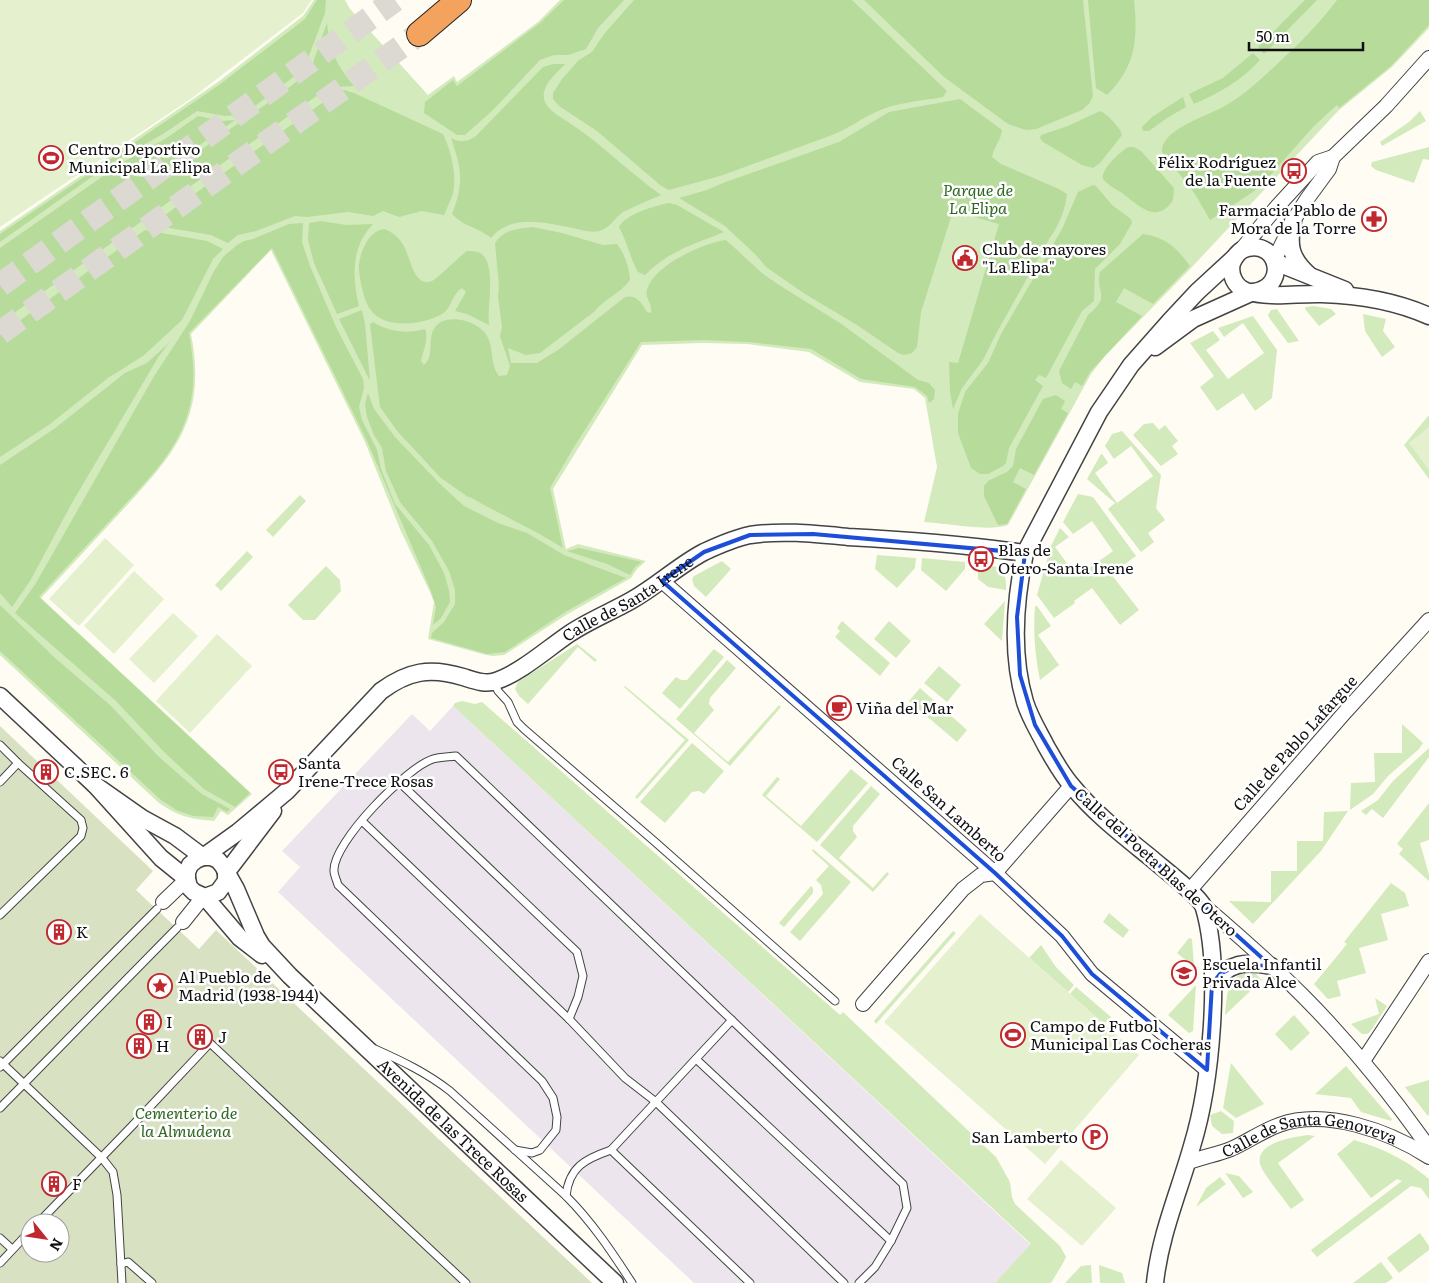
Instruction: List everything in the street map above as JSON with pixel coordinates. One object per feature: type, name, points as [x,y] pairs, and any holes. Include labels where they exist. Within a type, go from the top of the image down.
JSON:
[{"type":"highway","points":[[419,34],[459,0]]},
{"type":"street","points":[[1429,58],[1386,106],[1333,157],[1318,162],[1238,253],[1231,270],[1232,277],[1241,288],[1254,292],[1271,295],[1321,294],[1363,297],[1380,300],[1429,316]]},
{"type":"street","points":[[1275,262],[1293,221],[1329,169],[1333,157]]},
{"type":"street","points":[[1293,221],[1290,237],[1292,255],[1315,279]]},
{"type":"street","points":[[1238,253],[1248,247],[1263,249],[1269,253],[1275,262],[1363,297]]},
{"type":"street","name":"Calle del Poeta Blas de Otero","points":[[1238,253],[1190,300],[1132,365],[1099,412],[1025,553],[1017,617],[1017,651],[1020,675],[1026,702],[1035,725],[1071,786],[1089,806],[1189,891],[1271,966],[1331,1025],[1363,1061],[1429,1148]]},
{"type":"street","name":"Calle del Poeta Blas de Otero","points":[[1132,365],[1194,319],[1254,292],[1261,291],[1272,283],[1276,270],[1275,262]]},
{"type":"street","name":"Calle de Santa Irene","points":[[493,682],[508,676],[572,632],[662,581],[689,561],[728,542],[750,535],[774,533],[882,539],[971,546],[1025,553]]},
{"type":"street","name":"Calle San Lamberto","points":[[662,581],[995,873],[1062,936],[1092,974],[1207,1070]]},
{"type":"street","name":"Calle de Pablo Lafargue","points":[[1189,891],[1346,711],[1429,620]]},
{"type":"street","points":[[160,906],[187,879],[190,865],[238,832],[287,791],[381,691],[396,680],[411,674],[435,672],[460,676],[478,682],[493,682]]},
{"type":"street","name":"Avenida de las Trece Rosas","points":[[0,696],[95,785],[161,858],[187,879],[189,887],[204,897],[240,938],[290,976]]},
{"type":"street","name":"Avenida de las Trece Rosas","points":[[95,785],[203,857],[218,860],[223,866],[226,877],[236,889],[259,941],[290,976],[615,1283]]},
{"type":"street","points":[[863,1004],[963,889],[981,875],[995,873],[1071,786]]},
{"type":"street","points":[[180,925],[204,897],[212,896],[218,892],[226,877],[287,791]]},
{"type":"street","name":"Calle de Santa Genoveva","points":[[1155,1283],[1157,1264],[1166,1226],[1193,1144],[1207,1070],[1211,1026],[1212,945],[1204,905]]},
{"type":"street","points":[[1363,1061],[1429,961]]},
{"type":"street","points":[[1212,984],[1220,974],[1238,964],[1248,962],[1271,966]]},
{"type":"street","name":"Calle de Santa Genoveva","points":[[1187,1163],[1235,1147],[1280,1125],[1303,1120],[1328,1120],[1366,1126],[1390,1136],[1429,1157]]},
{"type":"lane","points":[[493,682],[508,702],[517,722],[524,729],[835,1001]]},
{"type":"lane","points":[[0,746],[81,820],[83,828],[81,836],[0,915]]},
{"type":"lane","points":[[515,1150],[532,1153],[540,1150],[556,1130],[557,1117],[553,1098],[542,1081],[338,885],[334,870],[342,848],[379,799],[399,782],[432,759],[456,756],[903,1184],[907,1208],[891,1241],[875,1267],[858,1283]]},
{"type":"lane","points":[[0,782],[18,763]]},
{"type":"lane","points":[[399,782],[577,952],[583,976],[570,1019]]},
{"type":"lane","points":[[362,822],[570,1019],[625,1078],[656,1102],[844,1283]]},
{"type":"lane","points":[[122,1283],[117,1195],[113,1172],[102,1158],[1,1064],[160,906]]},
{"type":"lane","points":[[0,1108],[180,925]]},
{"type":"lane","points":[[566,1196],[567,1183],[574,1170],[592,1157],[611,1150],[732,1020]]},
{"type":"lane","points":[[360,1042],[436,1080],[579,1209],[632,1283]]},
{"type":"lane","points":[[48,1213],[210,1043],[466,1283]]},
{"type":"lane","points":[[696,1059],[891,1241]]},
{"type":"lane","points":[[611,1150],[750,1283]]},
{"type":"lane","points":[[0,1238],[12,1249]]},
{"type":"lane","points":[[0,1263],[20,1241]]},
{"type":"lane","points":[[120,1264],[128,1262],[152,1283]]},
{"type":"highlighted area","points":[[813,534],[1025,553],[1017,617],[1020,675],[1035,725],[1071,786],[1271,966],[1238,965],[1220,974],[1212,984],[1207,1070],[1092,974],[1062,936],[995,873],[662,581],[704,552],[750,535]]},
{"type":"shaded area","points":[[453,706],[1031,1245],[995,1283],[694,1283],[278,892],[300,867],[282,851],[412,714],[430,731]]},
{"type":"green space","name":"Centro Deportivo Municipal La Elipa","points":[[0,0],[312,0],[303,13],[192,98],[0,227]]},
{"type":"green space","name":"Parque de La Elipa","points":[[314,0],[345,0],[350,9],[428,95],[454,76],[457,82],[538,22],[560,0],[1429,0],[1429,28],[1392,67],[1339,110],[1191,268],[1105,356],[1091,374],[1008,525],[990,528],[924,522],[937,467],[925,398],[914,389],[860,382],[809,352],[747,344],[642,345],[553,489],[566,549],[578,544],[646,561],[631,578],[566,615],[504,655],[486,655],[428,639],[434,602],[400,529],[365,442],[271,250],[191,334],[195,364],[195,390],[190,413],[182,434],[170,454],[138,493],[41,598],[252,794],[228,815],[221,811],[214,821],[198,819],[179,814],[159,803],[0,655],[0,231],[218,82],[303,16]]},
{"type":"green space","points":[[317,0],[326,0],[325,13],[304,69],[243,115],[225,116],[197,111],[163,134],[110,164],[0,242],[0,234],[219,85],[305,19]]},
{"type":"green space","points":[[564,0],[624,0],[598,28],[586,49],[568,55],[554,55],[540,60],[493,110],[465,135],[457,135],[424,113],[425,102],[453,80],[457,86],[540,23]]},
{"type":"green space","points":[[634,0],[852,0],[947,91],[943,97],[886,108],[832,135],[720,176],[669,190],[660,185],[597,131],[559,106],[553,99],[553,93],[562,79],[579,60],[592,52],[604,34]]},
{"type":"green space","points":[[864,0],[1083,0],[1093,96],[1089,104],[1082,110],[1036,129],[1026,130],[1008,124],[944,77]]},
{"type":"green space","points":[[1088,0],[1134,0],[1136,27],[1133,51],[1124,73],[1107,95],[1096,88]]},
{"type":"green space","points":[[1305,0],[1317,0],[1264,54],[1258,47]]},
{"type":"green space","points":[[1337,0],[1429,0],[1429,25],[1391,66],[1339,108],[1337,105],[1314,126],[1253,192],[1210,220],[1195,194],[1162,152],[1163,144],[1176,130],[1223,107],[1250,88],[1299,43]]},
{"type":"green space","points":[[327,23],[335,57],[354,86],[332,87],[322,92],[0,323],[0,248],[112,170],[142,177],[165,177],[310,71]]},
{"type":"green space","points":[[1253,53],[1260,60],[1245,74],[1221,91],[1194,104],[1189,94],[1223,78]]},
{"type":"green space","points":[[553,64],[565,64],[546,86],[544,96],[547,106],[556,115],[583,132],[661,195],[623,212],[603,230],[589,231],[540,222],[529,222],[508,225],[491,238],[461,222],[452,214],[460,184],[460,176],[451,138],[464,141],[476,136],[543,67]]},
{"type":"green space","points":[[344,90],[443,134],[449,148],[454,170],[453,193],[444,215],[422,211],[399,217],[383,211],[373,216],[348,212],[307,217],[295,216],[256,231],[238,235],[228,243],[211,235],[151,225],[336,93]]},
{"type":"green space","points":[[1183,97],[1186,107],[1149,131],[1143,131],[1142,127],[1152,117]]},
{"type":"green space","points":[[960,99],[1002,130],[992,157],[1001,164],[1067,194],[1063,212],[1056,228],[983,360],[962,388],[953,409],[950,392],[949,362],[958,363],[999,224],[953,211],[921,312],[917,347],[912,353],[904,355],[805,294],[766,267],[725,226],[679,198],[707,190],[839,142],[889,112]]},
{"type":"green space","points":[[1100,111],[1113,121],[1122,135],[1100,163],[1093,168],[1082,165],[1043,142],[1040,138],[1041,135],[1068,126]]},
{"type":"green space","points":[[1420,111],[1426,121],[1382,146],[1380,142],[1409,122]]},
{"type":"green space","points":[[198,116],[222,121],[235,120],[163,171],[144,172],[116,166],[165,139]]},
{"type":"green space","points":[[1128,147],[1134,147],[1141,151],[1174,188],[1173,200],[1161,211],[1154,212],[1141,208],[1103,179],[1108,166]]},
{"type":"green space","points":[[1429,147],[1429,160],[1423,159],[1414,183],[1376,170],[1371,166],[1372,162]]},
{"type":"green space","points":[[1093,185],[1112,205],[1131,219],[1132,223],[1120,244],[1095,269],[1094,301],[1082,311],[1046,378],[1039,375],[1035,380],[1043,386],[1009,448],[1006,463],[988,474],[980,474],[971,468],[958,433],[958,414],[965,392],[988,363],[1001,334],[1062,229],[1078,192]]},
{"type":"green space","points":[[669,203],[677,205],[724,232],[672,254],[645,275],[638,272],[619,227],[634,214],[648,208]]},
{"type":"green space","points":[[321,221],[346,225],[373,224],[361,242],[355,263],[355,284],[359,306],[337,314],[314,263],[308,240],[309,223]]},
{"type":"green space","points":[[303,223],[302,242],[310,266],[336,327],[363,379],[364,388],[359,407],[362,420],[377,450],[381,469],[395,504],[429,545],[444,573],[450,602],[441,618],[433,625],[436,607],[431,591],[367,441],[272,248],[189,333],[193,369],[192,396],[179,436],[161,464],[39,597],[250,793],[235,807],[204,789],[164,752],[116,701],[15,613],[36,583],[153,378],[190,321],[213,273],[223,257],[244,241],[289,224]]},
{"type":"green space","points":[[533,227],[603,245],[617,244],[626,261],[630,280],[595,311],[540,353],[526,355],[508,348],[511,363],[537,363],[558,350],[625,297],[635,298],[647,312],[651,313],[647,291],[653,278],[661,270],[694,250],[726,240],[762,273],[779,285],[840,323],[918,380],[929,383],[935,390],[934,399],[929,403],[927,396],[915,387],[861,379],[811,349],[749,342],[703,340],[641,342],[550,488],[563,548],[529,528],[468,497],[441,478],[398,432],[380,407],[370,324],[373,322],[385,328],[398,331],[425,329],[426,341],[421,361],[424,365],[430,353],[432,333],[439,324],[452,319],[474,324],[488,338],[494,366],[499,376],[507,375],[510,366],[500,336],[502,327],[495,243],[507,232]]},
{"type":"green space","points":[[384,229],[396,236],[400,241],[405,248],[416,275],[420,280],[426,282],[435,279],[467,251],[475,251],[481,254],[488,264],[490,272],[489,325],[467,314],[455,311],[466,292],[462,288],[442,314],[425,321],[404,324],[394,323],[376,316],[366,300],[360,281],[359,264],[370,237]]},
{"type":"green space","points":[[145,230],[207,241],[223,249],[213,259],[182,320],[143,356],[108,378],[50,424],[0,457],[0,335]]},
{"type":"green space","points":[[1143,234],[1165,241],[1179,252],[1190,266],[1153,304],[1124,288],[1116,302],[1142,316],[1090,372],[1082,386],[1075,382],[1071,389],[1062,383],[1059,371],[1088,315],[1099,303],[1101,298],[1100,272]]},
{"type":"green space","points":[[1314,306],[1331,309],[1336,314],[1319,326],[1305,309],[1306,307]]},
{"type":"green space","points":[[1277,309],[1299,341],[1288,343],[1270,319],[1268,315],[1271,310]]},
{"type":"green space","points":[[362,310],[365,324],[370,381],[339,319]]},
{"type":"green space","points":[[1363,314],[1386,319],[1383,331],[1395,347],[1382,357],[1365,331]]},
{"type":"green space","points":[[1253,316],[1277,350],[1272,398],[1255,411],[1243,393],[1217,411],[1200,387],[1214,376],[1190,343],[1213,331],[1220,340],[1206,350],[1228,379],[1264,353],[1243,323],[1224,337],[1218,328]]},
{"type":"green space","points":[[169,343],[159,356],[73,501],[30,581],[12,607],[0,593],[0,465],[54,429],[125,373],[147,363]]},
{"type":"green space","points":[[368,393],[374,409],[395,437],[464,506],[498,523],[527,533],[564,555],[626,578],[565,612],[505,652],[487,654],[431,638],[432,633],[444,622],[455,604],[455,590],[449,571],[432,541],[400,502],[386,471],[382,448],[374,435],[367,417],[365,404]]},
{"type":"green space","points":[[1056,395],[1065,401],[1061,409],[1068,413],[1034,475],[1020,468],[1013,482],[1026,489],[1007,524],[998,525],[984,496],[984,486],[988,481],[1007,472],[1013,466],[1016,449],[1043,399]]},
{"type":"green space","points":[[1429,415],[1429,479],[1404,445]]},
{"type":"green space","points":[[1153,423],[1159,430],[1165,425],[1178,441],[1172,446],[1178,454],[1161,466],[1133,435],[1144,424]]},
{"type":"green space","points":[[1429,427],[1429,470],[1409,443]]},
{"type":"green space","points":[[1122,431],[1161,475],[1156,508],[1165,520],[1148,533],[1154,542],[1141,552],[1108,509],[1115,503],[1087,479],[1101,454],[1103,455],[1108,463],[1095,473],[1117,503],[1153,476],[1131,446],[1114,459],[1105,446],[1112,434]]},
{"type":"green space","points":[[1078,494],[1093,497],[1136,556],[1111,574],[1139,610],[1120,625],[1092,588],[1054,618],[1037,595],[1051,546],[1060,528],[1069,537],[1055,547],[1077,577],[1113,551],[1092,521],[1073,534],[1063,522]]},
{"type":"green space","points":[[300,495],[306,501],[273,537],[266,530]]},
{"type":"green space","points":[[105,538],[134,565],[79,626],[49,599]]},
{"type":"green space","points":[[579,548],[642,562],[635,567],[630,575],[607,564],[567,551]]},
{"type":"green space","points":[[247,551],[253,557],[221,591],[215,585]]},
{"type":"green space","points":[[877,555],[916,558],[915,568],[897,588],[875,569]]},
{"type":"green space","points":[[922,558],[965,562],[965,569],[946,591],[921,570]]},
{"type":"green space","points":[[722,561],[731,569],[706,597],[694,586],[692,579],[694,576]]},
{"type":"green space","points":[[978,564],[1000,569],[1005,577],[1006,590],[988,587],[978,579]]},
{"type":"green space","points":[[326,566],[340,580],[341,591],[315,620],[303,620],[288,605]]},
{"type":"green space","points":[[134,571],[164,599],[114,654],[84,626]]},
{"type":"green space","points":[[1005,601],[1002,641],[984,624]]},
{"type":"green space","points":[[0,605],[55,658],[110,705],[158,756],[202,794],[230,809],[227,812],[218,807],[213,817],[194,816],[178,811],[161,800],[0,651]]},
{"type":"green space","points":[[1035,606],[1037,606],[1051,626],[1038,635],[1059,665],[1040,680],[1035,643]]},
{"type":"green space","points":[[173,613],[198,636],[154,683],[129,659]]},
{"type":"green space","points":[[842,621],[890,663],[880,676],[835,637],[840,631],[837,628]]},
{"type":"green space","points":[[889,621],[911,641],[896,658],[874,639]]},
{"type":"green space","points":[[217,634],[252,666],[190,733],[156,701]]},
{"type":"green space","points":[[577,644],[597,660],[595,662],[578,647],[528,704],[519,696],[515,689],[518,682]]},
{"type":"green space","points":[[714,649],[724,657],[680,709],[662,693],[676,677],[681,680],[687,680]]},
{"type":"green space","points":[[727,660],[736,668],[710,698],[709,704],[714,710],[694,733],[728,762],[779,705],[781,707],[730,766],[676,719]]},
{"type":"green space","points":[[939,666],[961,685],[947,702],[924,683]]},
{"type":"green space","points":[[625,686],[689,740],[637,799],[635,797],[685,740]]},
{"type":"green space","points":[[920,688],[967,730],[957,742],[909,701]]},
{"type":"green space","points":[[462,701],[475,704],[482,702],[840,1015],[843,1012],[996,1157],[1010,1182],[1015,1204],[1060,1246],[1066,1257],[1051,1283],[995,1283],[1031,1244],[453,706],[455,703]]},
{"type":"green space","points":[[1402,724],[1423,743],[1419,749],[1388,776],[1373,794],[1350,810],[1351,783],[1375,782],[1374,753],[1402,753]]},
{"type":"green space","name":"Cementerio de la Almudena","points":[[0,726],[153,871],[136,890],[199,949],[216,930],[592,1283],[0,1283]]},
{"type":"green space","points":[[692,743],[724,771],[704,794],[699,791],[692,792],[665,823],[640,802]]},
{"type":"green space","points":[[1429,748],[1429,757],[1383,818],[1372,809],[1366,815],[1361,811],[1378,800],[1393,781]]},
{"type":"green space","points":[[851,769],[868,783],[817,842],[762,795],[777,777],[780,779],[766,796],[801,826]]},
{"type":"green space","points":[[871,786],[880,794],[853,826],[853,831],[857,837],[839,858],[873,888],[887,872],[889,874],[873,892],[820,845]]},
{"type":"green space","points":[[1429,803],[1429,840],[1420,843],[1429,881],[1399,854],[1403,849],[1397,844]]},
{"type":"green space","points":[[1348,811],[1321,851],[1253,924],[1229,901],[1271,902],[1271,871],[1297,871],[1297,841],[1323,841],[1324,812]]},
{"type":"green space","points":[[813,849],[851,882],[800,941],[790,932],[823,894],[821,885],[816,880],[829,866],[812,851]]},
{"type":"green space","points":[[1391,883],[1405,893],[1409,906],[1381,914],[1388,940],[1359,948],[1366,973],[1337,981],[1341,996],[1328,999],[1314,984],[1347,944],[1344,942]]},
{"type":"green space","points":[[811,886],[813,893],[784,927],[779,923]]},
{"type":"green space","points":[[1109,913],[1129,930],[1123,938],[1103,922]]},
{"type":"green space","name":"Campo de Futbol Municipal Las Cocheras","points":[[980,914],[1139,1055],[1045,1164],[884,1022]]},
{"type":"green space","points":[[953,931],[956,933],[876,1024],[874,1021]]},
{"type":"green space","points":[[1189,938],[1192,939],[1194,967],[1177,953]]},
{"type":"green space","points":[[1041,945],[1056,967],[1074,985],[1068,992],[1029,958]]},
{"type":"green space","points":[[1247,972],[1255,973],[1262,980],[1225,1015],[1227,995],[1231,983],[1235,978]]},
{"type":"green space","points":[[1196,985],[1193,1031],[1189,1033],[1168,1015]]},
{"type":"green space","points":[[1076,987],[1111,1017],[1104,1024],[1070,994]]},
{"type":"green space","points":[[1375,998],[1387,1006],[1370,1032],[1362,1034],[1351,1024],[1379,1014]]},
{"type":"green space","points":[[1294,1015],[1310,1033],[1291,1051],[1275,1034]]},
{"type":"green space","points":[[1231,1063],[1264,1104],[1236,1118],[1223,1108]]},
{"type":"green space","points":[[1346,1066],[1392,1119],[1391,1121],[1361,1112],[1351,1098],[1315,1094]]},
{"type":"green space","points":[[1429,1080],[1429,1114],[1428,1116],[1405,1087]]},
{"type":"green space","points":[[1221,1111],[1234,1121],[1233,1133],[1222,1134],[1212,1126],[1210,1115]]},
{"type":"green space","points":[[1308,1135],[1315,1136],[1278,1163],[1304,1200],[1291,1209],[1269,1180],[1260,1164],[1260,1157],[1263,1150],[1277,1142]]},
{"type":"green space","points":[[1354,1140],[1394,1155],[1421,1172],[1429,1179],[1429,1199],[1421,1188],[1411,1186],[1317,1257],[1311,1250],[1402,1181],[1397,1179],[1371,1198],[1337,1154]]},
{"type":"green space","points":[[1061,1160],[1116,1208],[1082,1246],[1027,1199]]},
{"type":"green space","points":[[1225,1173],[1239,1176],[1253,1192],[1243,1198]]},
{"type":"green space","points":[[1220,1177],[1226,1184],[1196,1207],[1206,1188]]},
{"type":"green space","points":[[1420,1233],[1429,1246],[1429,1250],[1399,1273],[1387,1258]]},
{"type":"green space","points":[[1381,1262],[1393,1278],[1386,1283],[1353,1283]]},
{"type":"green space","points":[[1091,1265],[1092,1283],[1065,1283],[1081,1266]]},
{"type":"green space","points":[[1099,1265],[1122,1273],[1125,1283],[1100,1283]]},
{"type":"tunnel","points":[[0,285],[395,0]]},
{"type":"tunnel","points":[[0,333],[419,34]]},
{"type":"place","name":"Centro Deportivo Municipal La Elipa","points":[[51,158]]},
{"type":"place","name":"Félix Rodríguez de la Fuente","points":[[1294,171]]},
{"type":"place","name":"Farmacia Pablo de Mora de la Torre","points":[[1374,219]]},
{"type":"place","name":"Club de mayores \"La Elipa\"","points":[[965,258]]},
{"type":"place","name":"Blas de Otero-Santa Irene","points":[[981,559]]},
{"type":"place","name":"Viña del Mar","points":[[839,708]]},
{"type":"place","name":"C.SEC. 6","points":[[46,772]]},
{"type":"place","name":"Santa Irene-Trece Rosas","points":[[281,772]]},
{"type":"place","name":"K","points":[[59,932]]},
{"type":"place","name":"Escuela Infantil Privada Alce","points":[[1184,973]]},
{"type":"place","name":"Al Pueblo de Madrid (1938-1944)","points":[[160,986]]},
{"type":"place","name":"I","points":[[149,1022]]},
{"type":"place","name":"Campo de Futbol Municipal Las Cocheras","points":[[1013,1035]]},
{"type":"place","name":"J","points":[[200,1037]]},
{"type":"place","name":"H","points":[[139,1046]]},
{"type":"place","name":"San Lamberto","points":[[1095,1137]]},
{"type":"place","name":"F","points":[[54,1184]]}]
